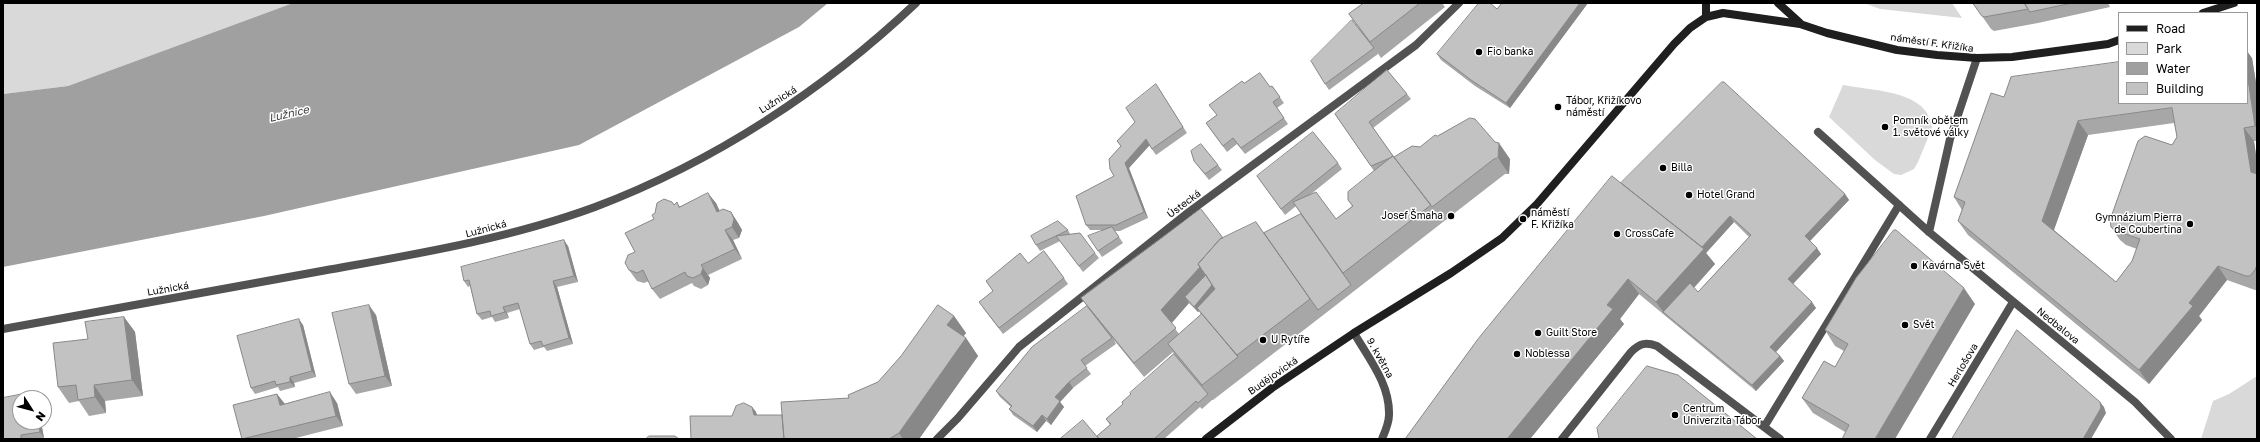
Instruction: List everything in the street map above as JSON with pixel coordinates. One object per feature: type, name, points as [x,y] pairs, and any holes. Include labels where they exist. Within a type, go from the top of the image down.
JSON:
[{"type":"main road","points":[[1706,3],[1706,17]]},
{"type":"main road","points":[[1778,3],[1800,24]]},
{"type":"main road","points":[[2206,12],[2234,3]]},
{"type":"main road","name":"náměstí F. Křižíka","points":[[1354,333],[1452,273],[1502,238],[1537,204],[1674,44],[1690,28],[1706,17],[1723,13],[1737,14],[1800,24],[1827,33],[1897,50],[1977,58]]},
{"type":"main road","points":[[1977,58],[2012,57],[2108,44],[2118,40]]},
{"type":"main road","name":"Budějovická","points":[[1206,439],[1272,388],[1354,333]]},
{"type":"street","name":"Lužnická","points":[[3,329],[454,248],[550,222],[596,206],[642,188],[683,168],[723,146],[801,97],[871,44],[916,3]]},
{"type":"street","name":"Ústecká","points":[[937,439],[958,418],[1019,347],[1189,212],[1416,45],[1459,3]]},
{"type":"street","name":"náměstí F. Křižíka","points":[[1930,232],[1950,140],[1977,58]]},
{"type":"street","points":[[1818,132],[1930,232]]},
{"type":"street","points":[[1764,427],[1899,205]]},
{"type":"street","name":"Nedbalova","points":[[1930,232],[2135,402],[2171,439]]},
{"type":"street","name":"Herlošova","points":[[1930,439],[2013,302]]},
{"type":"street","name":"9. května","points":[[1354,333],[1382,380],[1388,398],[1389,416],[1382,439]]},
{"type":"street","points":[[1562,439],[1632,352],[1643,343],[1657,346],[1780,439]]},
{"type":"green space","points":[[3,3],[293,3],[68,86],[3,94]]},
{"type":"green space","points":[[1864,3],[1952,3],[1962,18],[1880,9]]},
{"type":"green space","points":[[1843,85],[1898,94],[1921,106],[1929,115],[1932,128],[1914,169],[1901,175],[1894,174],[1875,160],[1829,117]]},
{"type":"green space","points":[[2257,376],[2257,439],[2201,439],[2213,401],[2229,394]]},
{"type":"water","name":"Lužnice","points":[[293,3],[828,3],[799,27],[579,145],[264,216],[3,267],[3,94],[68,86]]},
{"type":"building","points":[[1364,3],[1420,3],[1370,42],[1349,14]]},
{"type":"building","points":[[1479,3],[1490,3],[1497,9],[1502,3],[1580,3],[1506,103],[1471,80],[1437,54]]},
{"type":"building","points":[[1973,3],[2024,3],[2028,9],[1984,17]]},
{"type":"building","points":[[2025,3],[2072,3],[2030,12]]},
{"type":"building","points":[[1352,20],[1374,48],[1325,84],[1311,61]]},
{"type":"building","name":"Gymnázium Pierra de Coubertina","points":[[2118,62],[2118,104],[2248,104],[2248,80],[2255,126],[2244,128],[2251,172],[2257,174],[2257,265],[2255,270],[2250,276],[2246,276],[2218,266],[2189,303],[2193,306],[2139,370],[1958,221],[1965,202],[1954,197],[1991,93],[2004,97],[2011,77]],"holes":[[[2172,108],[2177,137],[2172,145],[2145,136],[2138,141],[2110,220],[2111,227],[2116,231],[2140,239],[2132,261],[2116,282],[2042,221],[2078,121]]]},
{"type":"building","points":[[1387,70],[1407,94],[1369,122],[1393,156],[1371,166],[1335,114]]},
{"type":"building","points":[[1260,73],[1270,87],[1272,86],[1280,97],[1273,102],[1284,118],[1241,148],[1233,138],[1223,146],[1206,123],[1217,115],[1209,105],[1242,81],[1244,83]]},
{"type":"building","points":[[1722,82],[1724,82],[1845,194],[1805,236],[1817,248],[1788,279],[1812,302],[1770,347],[1780,356],[1752,385],[1663,312],[1690,283],[1698,292],[1751,235],[1730,216],[1702,247],[1621,183]]},
{"type":"building","points":[[1156,84],[1183,127],[1152,149],[1146,139],[1125,163],[1144,212],[1116,225],[1086,225],[1076,196],[1114,176],[1110,169],[1109,159],[1121,146],[1117,141],[1135,122],[1126,108]]},
{"type":"building","points":[[1470,118],[1475,119],[1495,142],[1499,143],[1498,158],[1494,159],[1432,207],[1394,157],[1412,146],[1420,147],[1435,135],[1437,136]]},
{"type":"building","points":[[1313,132],[1338,163],[1281,209],[1257,176]]},
{"type":"building","points":[[1201,144],[1218,165],[1205,174],[1194,161],[1191,151]]},
{"type":"building","points":[[1393,156],[1431,205],[1343,273],[1293,202],[1316,192],[1336,219],[1353,206],[1348,200],[1348,192]]},
{"type":"building","points":[[1612,176],[1704,249],[1656,302],[1628,279],[1607,305],[1613,309],[1507,439],[1405,439],[1478,339]]},
{"type":"building","points":[[708,193],[717,212],[723,209],[731,212],[734,219],[732,227],[725,230],[735,249],[701,265],[703,268],[701,274],[693,278],[687,276],[685,272],[652,289],[643,270],[637,273],[629,270],[625,263],[628,255],[635,252],[625,233],[654,219],[652,215],[655,213],[657,203],[664,199],[672,202],[674,205],[677,202],[679,207]]},
{"type":"building","points":[[1201,209],[1223,238],[1220,239],[1198,264],[1200,267],[1161,310],[1176,328],[1134,363],[1081,298]]},
{"type":"building","points":[[1301,214],[1351,285],[1318,310],[1264,233]]},
{"type":"building","points":[[1058,221],[1068,230],[1036,245],[1031,236]]},
{"type":"building","points":[[1256,222],[1310,299],[1237,355],[1197,308],[1215,289],[1198,264],[1220,239]]},
{"type":"building","points":[[1112,227],[1119,237],[1098,251],[1088,236]]},
{"type":"building","name":"Svět","points":[[1894,230],[1896,230],[1964,288],[1875,439],[1842,439],[1849,425],[1802,398],[1824,361],[1835,367],[1848,344],[1825,330],[1856,278]]},
{"type":"building","points":[[1080,233],[1095,253],[1079,266],[1056,236]]},
{"type":"building","points":[[564,240],[574,276],[553,281],[569,338],[543,346],[541,341],[530,344],[518,303],[503,307],[505,312],[491,316],[490,311],[477,314],[469,280],[464,281],[461,267]]},
{"type":"building","points":[[1044,251],[1064,278],[999,328],[979,302],[993,291],[986,281],[1020,253],[1028,263]]},
{"type":"building","points":[[1206,275],[1212,285],[1194,307],[1185,297]]},
{"type":"building","points":[[369,305],[385,376],[349,384],[332,313]]},
{"type":"building","points":[[938,305],[954,316],[947,325],[966,338],[899,433],[889,439],[784,439],[781,402],[849,398],[848,395],[878,382],[901,356]]},
{"type":"building","points":[[1087,306],[1112,338],[1081,360],[1087,368],[1069,382],[1055,397],[1060,401],[1047,419],[1042,415],[1033,426],[1009,409],[1012,406],[996,391],[1032,347]]},
{"type":"building","points":[[1202,314],[1238,357],[1202,385],[1168,344]]},
{"type":"building","points":[[124,317],[132,380],[94,385],[95,397],[78,400],[76,385],[58,387],[53,343],[88,339],[85,322]]},
{"type":"building","points":[[299,319],[312,371],[290,377],[290,382],[276,385],[275,381],[251,388],[237,336]]},
{"type":"building","points":[[2017,330],[2100,402],[2101,408],[2083,439],[1952,439]]},
{"type":"building","points":[[1174,354],[1208,394],[1198,403],[1196,401],[1154,439],[1099,439],[1097,436],[1111,424],[1106,419],[1123,404],[1122,402],[1131,394],[1130,393]]},
{"type":"building","name":"Centrum Univerzita Tábor","points":[[1647,366],[1678,375],[1757,439],[1599,439],[1597,428]]},
{"type":"building","points":[[330,392],[336,416],[242,439],[233,405],[277,394],[280,405]]},
{"type":"building","points":[[12,396],[12,430],[40,430],[40,432],[21,435],[21,439],[3,439],[3,398]]},
{"type":"building","points":[[744,403],[752,407],[754,415],[782,415],[784,439],[691,439],[690,416],[732,416],[736,406]]},
{"type":"building","points":[[1083,420],[1099,439],[1060,439]]},
{"type":"building","points":[[649,436],[675,436],[679,439],[646,439]]},
{"type":"place","name":"Fio banka","points":[[1479,52]]},
{"type":"place","name":"Tábor, Křižíkovo náměstí","points":[[1558,107]]},
{"type":"place","name":"Pomník obětem 1. světové války","points":[[1885,127]]},
{"type":"place","name":"Billa","points":[[1663,168]]},
{"type":"place","name":"Hotel Grand","points":[[1689,195]]},
{"type":"place","name":"Josef Šmaha","points":[[1451,216]]},
{"type":"place","name":"náměstí F. Křižíka","points":[[1523,219]]},
{"type":"place","name":"Gymnázium Pierra de Coubertina","points":[[2190,224]]},
{"type":"place","name":"CrossCafe","points":[[1617,234]]},
{"type":"place","name":"Kavárna Svět","points":[[1914,266]]},
{"type":"place","name":"Svět","points":[[1905,325]]},
{"type":"place","name":"Guilt Store","points":[[1538,333]]},
{"type":"place","name":"U Rytíře","points":[[1263,340]]},
{"type":"place","name":"Noblessa","points":[[1517,354]]},
{"type":"place","name":"Centrum Univerzita Tábor","points":[[1675,415]]}]
